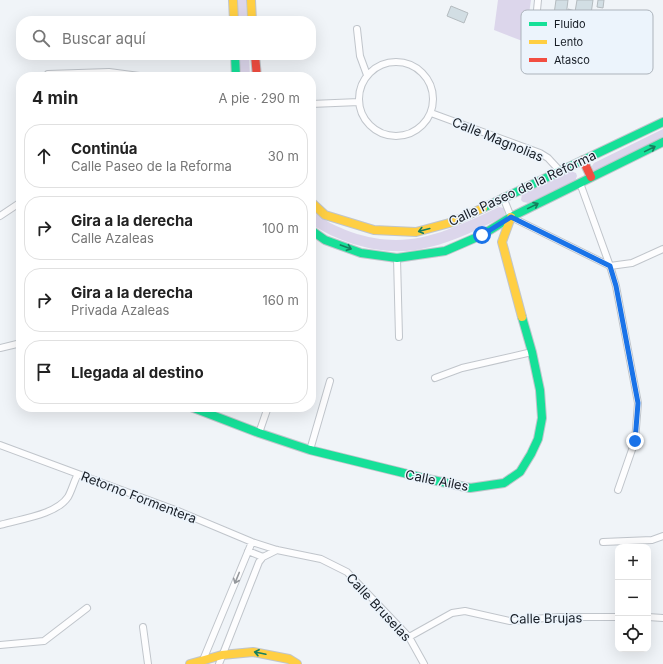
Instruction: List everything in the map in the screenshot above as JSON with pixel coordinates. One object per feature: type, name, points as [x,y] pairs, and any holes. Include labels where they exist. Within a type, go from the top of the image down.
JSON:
[{"type":"main road","points":[[233,0],[234,16]]},
{"type":"main road","points":[[251,0],[252,16]]},
{"type":"main road","points":[[235,60],[236,72]]},
{"type":"main road","points":[[255,60],[257,72]]},
{"type":"main road","name":"Calle Paseo de la Reforma","points":[[316,207],[325,215],[374,230],[416,232],[453,222],[663,122]]},
{"type":"main road","name":"Calle Paseo de la Reforma","points":[[316,234],[325,240],[361,253],[397,258],[445,251],[482,235],[511,217],[663,142]]},
{"type":"main road","points":[[583,160],[591,177]]},
{"type":"main road","name":"Calle Ailes","points":[[204,412],[310,450],[428,479],[470,488],[504,483],[520,472],[538,439],[542,418],[540,390],[532,352],[502,242],[511,217]]},
{"type":"main road","points":[[190,664],[222,655],[253,652],[288,659],[297,664]]},
{"type":"street","points":[[537,10],[538,0]]},
{"type":"street","points":[[357,29],[360,56],[368,75]]},
{"type":"street","points":[[390,63],[401,63],[412,66],[421,72],[428,81],[432,91],[433,102],[431,113],[425,122],[417,130],[396,136],[375,130],[367,122],[362,113],[359,102],[360,91],[368,75],[380,66],[390,63]]},
{"type":"street","points":[[316,104],[359,102]]},
{"type":"street","name":"Calle Magnolias","points":[[431,113],[540,153],[548,158],[560,171]]},
{"type":"street","points":[[580,183],[616,286],[638,403],[635,441],[618,490]]},
{"type":"street","points":[[503,197],[511,217],[610,266],[632,263],[663,249]]},
{"type":"street","points":[[0,216],[16,205]]},
{"type":"street","points":[[397,258],[399,337]]},
{"type":"street","points":[[0,348],[16,344]]},
{"type":"street","points":[[435,378],[462,368],[532,352]]},
{"type":"street","points":[[310,450],[330,381]]},
{"type":"street","points":[[259,433],[266,412]]},
{"type":"street","name":"Retorno Formentera","points":[[0,445],[178,512],[252,542],[277,550]]},
{"type":"street","points":[[0,524],[45,513],[58,506],[67,498],[78,474]]},
{"type":"street","points":[[603,542],[652,540],[663,536]]},
{"type":"street","points":[[203,660],[252,542]]},
{"type":"street","points":[[220,664],[222,655],[260,562],[263,557],[277,550]]},
{"type":"street","name":"Calle Bruselas","points":[[277,550],[321,559],[347,572],[409,637],[424,664]]},
{"type":"street","points":[[248,551],[263,557]]},
{"type":"street","points":[[0,645],[44,641],[87,608]]},
{"type":"street","name":"Calle Brujas","points":[[409,637],[452,613],[465,612],[510,621],[558,617],[615,617]]},
{"type":"street","points":[[651,618],[663,618]]},
{"type":"street","points":[[143,627],[148,664]]},
{"type":"shaded area","points":[[235,0],[246,0],[247,16],[236,16]]},
{"type":"shaded area","points":[[498,0],[531,0],[530,10],[521,10],[521,40],[494,30]]},
{"type":"shaded area","points":[[238,60],[249,60],[250,72],[239,72]]},
{"type":"shaded area","points":[[663,129],[663,142],[596,173],[593,172],[592,166],[594,163]]},
{"type":"shaded area","points":[[570,171],[576,173],[577,176],[575,181],[528,203],[521,200],[522,194]]},
{"type":"shaded area","points":[[499,207],[504,208],[505,214],[503,217],[468,234],[430,247],[399,251],[368,248],[353,244],[324,232],[316,227],[316,214],[330,223],[351,232],[372,238],[391,240],[427,236],[462,224]]},
{"type":"building","points":[[556,0],[568,0],[567,10],[555,10]]},
{"type":"building","points":[[577,0],[593,0],[592,10],[575,10]]},
{"type":"building","points":[[598,0],[604,0],[603,8],[597,7]]},
{"type":"building","points":[[451,6],[468,13],[464,23],[447,16]]},
{"type":"traffic: fast","points":[[235,60],[236,72]]},
{"type":"traffic: fast","points":[[483,208],[663,122]]},
{"type":"traffic: fast","points":[[316,234],[325,240],[361,253],[397,258],[445,251],[482,235],[511,217],[663,142]]},
{"type":"traffic: fast","points":[[204,412],[259,433],[310,450],[428,479],[470,488],[504,483],[520,472],[531,454],[538,439],[542,418],[540,390],[532,352],[522,317]]},
{"type":"traffic: slow","points":[[233,0],[234,16]]},
{"type":"traffic: slow","points":[[251,0],[252,16]]},
{"type":"traffic: slow","points":[[316,207],[325,215],[374,230],[416,232],[453,222],[483,208]]},
{"type":"traffic: slow","points":[[511,217],[502,242],[522,317]]},
{"type":"traffic: slow","points":[[190,664],[222,655],[253,652],[289,659],[297,664]]},
{"type":"traffic: jam","points":[[255,60],[257,72]]},
{"type":"traffic: jam","points":[[583,160],[591,177]]},
{"type":"route","points":[[482,235],[511,217],[610,266],[616,286],[638,403],[635,441]]}]
